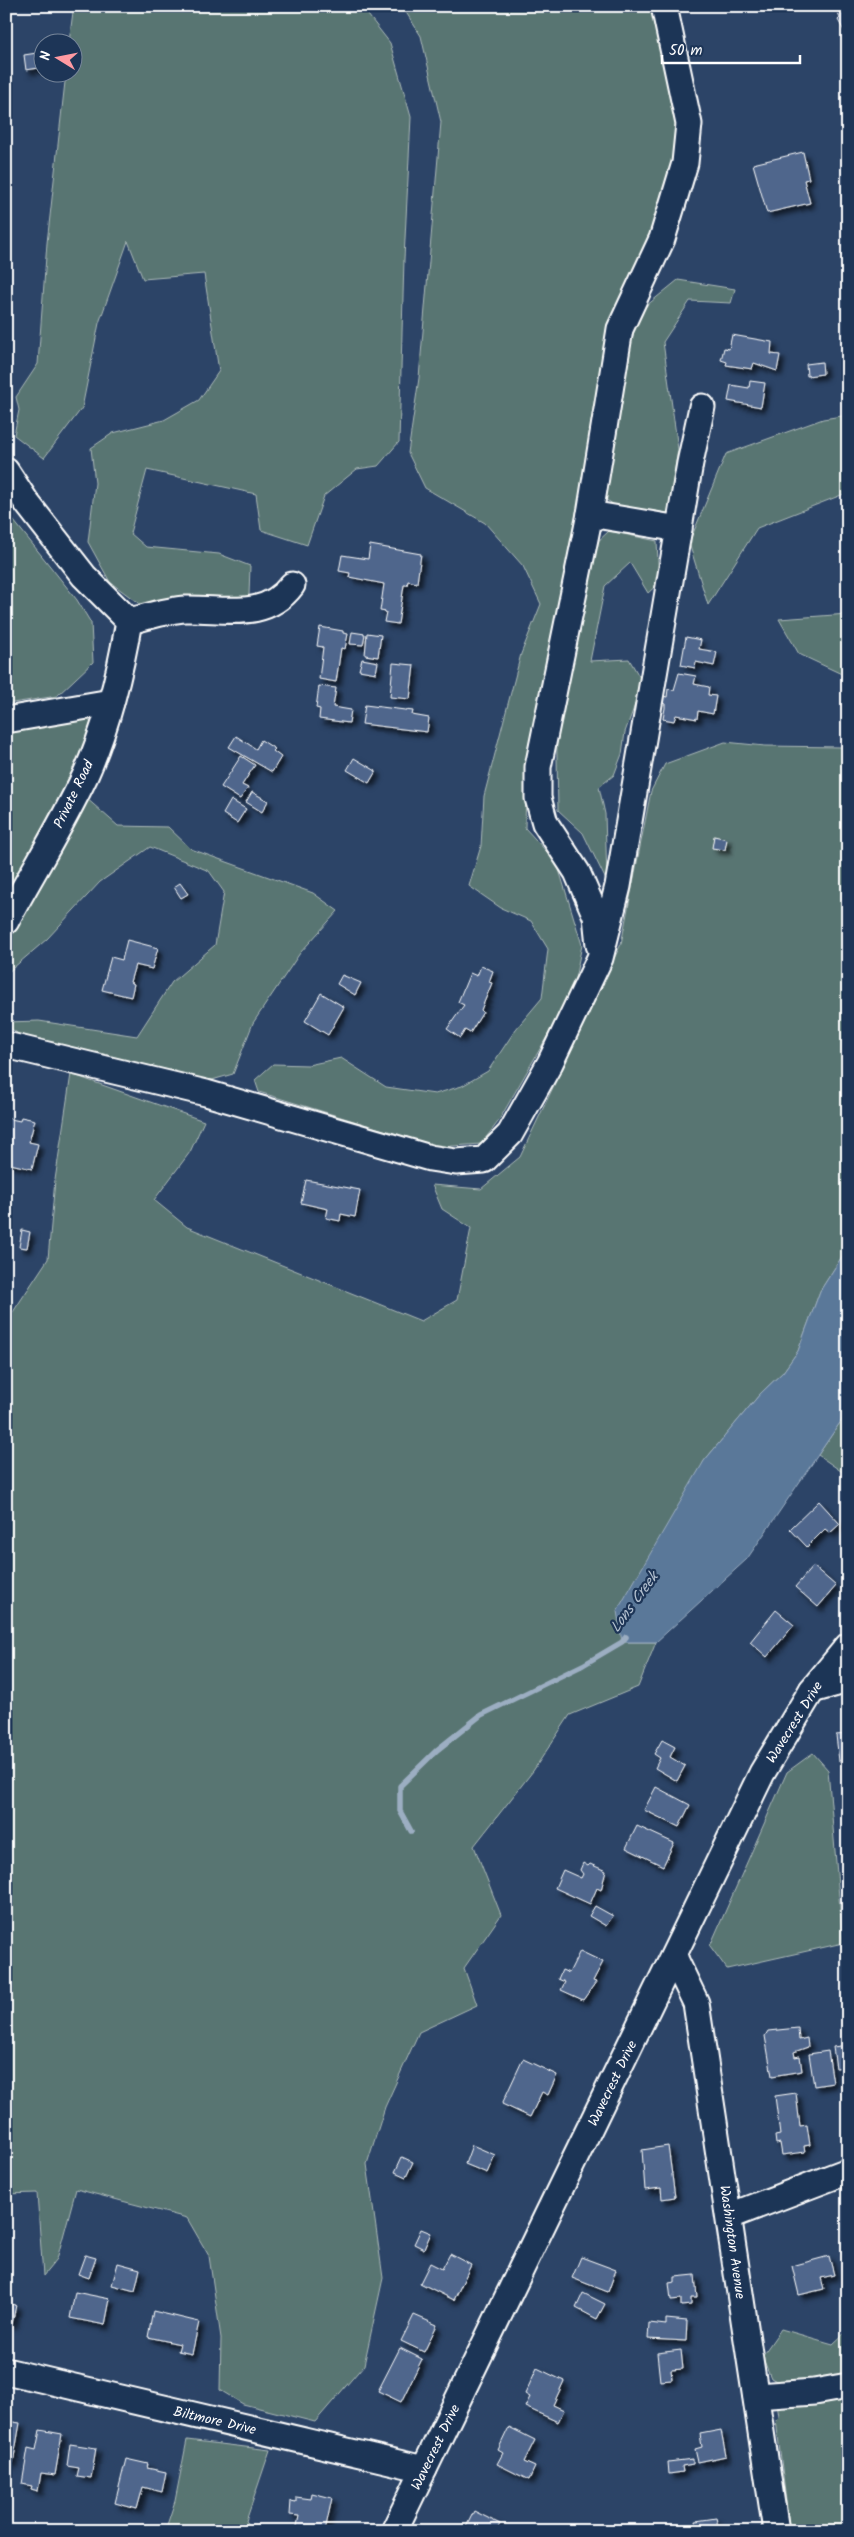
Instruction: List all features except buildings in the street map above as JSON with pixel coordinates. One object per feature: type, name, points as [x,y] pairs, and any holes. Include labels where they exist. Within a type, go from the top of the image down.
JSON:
[{"type":"street","points":[[600,958],[596,916],[577,872],[545,823],[538,798],[538,767],[590,514],[620,329],[662,239],[685,163],[689,124],[664,6]]},
{"type":"street","points":[[6,1045],[206,1093],[430,1158],[456,1162],[484,1160],[510,1134],[550,1064],[600,958],[618,886],[702,406]]},
{"type":"street","points":[[6,471],[27,503],[84,576],[129,621],[183,609],[247,610],[266,607],[283,597],[292,585]]},
{"type":"street","points":[[590,514],[679,529]]},
{"type":"street","name":"Private Road","points":[[6,921],[84,776],[110,702],[122,660],[129,621]]},
{"type":"street","points":[[6,720],[110,702]]},
{"type":"street","name":"Wavecrest Drive","points":[[394,2531],[762,1773],[812,1690],[848,1646]]},
{"type":"street","points":[[812,1690],[848,1680]]},
{"type":"street","name":"Washington Avenue","points":[[674,1957],[696,2003],[730,2216],[776,2531]]},
{"type":"street","points":[[730,2216],[848,2170]]},
{"type":"street","name":"Biltmore Drive","points":[[6,2371],[424,2469]]},
{"type":"street","points":[[756,2396],[814,2392],[848,2386]]},
{"type":"green space","points":[[78,6],[361,6],[390,43],[411,117],[404,259],[399,442],[378,466],[357,469],[324,496],[307,545],[261,530],[256,494],[147,470],[130,533],[146,547],[219,554],[250,566],[249,595],[225,605],[145,608],[110,582],[88,542],[95,483],[91,448],[113,433],[164,420],[199,400],[219,371],[204,274],[143,279],[128,241],[99,323],[82,408],[44,458],[14,435],[19,410],[16,397],[38,364],[47,243],[65,82],[82,82],[82,32],[70,32],[73,12]]},
{"type":"green space","points":[[402,6],[655,6],[679,111],[678,154],[657,220],[620,304],[526,784],[525,828],[557,863],[582,945],[572,993],[498,1122],[481,1144],[439,1147],[259,1092],[255,1080],[273,1064],[308,1065],[341,1058],[386,1087],[435,1094],[462,1086],[488,1071],[516,1029],[542,998],[548,949],[531,921],[501,908],[469,886],[481,846],[484,796],[521,654],[541,604],[523,566],[485,523],[425,488],[408,453],[419,378],[441,122],[421,36]]},
{"type":"green space","points":[[678,280],[735,289],[731,303],[690,301],[663,342],[678,449],[668,513],[627,513],[605,499],[631,332],[646,306]]},
{"type":"green space","points":[[848,415],[848,498],[844,494],[757,528],[708,605],[689,543],[726,454],[823,419]]},
{"type":"green space","points":[[6,511],[77,600],[91,623],[93,662],[57,696],[6,704]]},
{"type":"green space","points":[[609,531],[657,541],[659,583],[648,593],[630,563],[605,586],[590,661],[629,659],[643,683],[625,732],[622,754],[614,775],[599,787],[605,814],[607,882],[583,833],[558,810],[556,704],[595,544]]},
{"type":"green space","points":[[848,614],[848,677],[799,654],[779,619]]},
{"type":"green space","points":[[83,717],[91,722],[85,747],[6,898],[6,729]]},
{"type":"green space","points":[[848,739],[848,1247],[820,1291],[798,1351],[783,1372],[760,1394],[704,1461],[623,1642],[656,1642],[638,1687],[570,1715],[533,1771],[474,1846],[501,1915],[464,1968],[477,2005],[419,2032],[385,2107],[367,2164],[383,2278],[364,2365],[315,2422],[243,2404],[220,2390],[221,2338],[209,2256],[187,2218],[76,2189],[57,2259],[43,2276],[37,2193],[6,2194],[6,1314],[13,1312],[48,1259],[55,1180],[71,1074],[204,1121],[190,1152],[154,1200],[187,1227],[421,1321],[457,1300],[471,1228],[442,1209],[432,1185],[481,1189],[520,1157],[621,944],[651,791],[665,764],[725,742],[765,746],[842,747]]},
{"type":"green space","points":[[85,797],[118,826],[168,827],[191,849],[313,893],[338,911],[300,953],[253,1023],[233,1074],[212,1080],[165,1076],[35,1046],[6,1025],[6,1022],[39,1021],[137,1036],[172,982],[215,945],[224,892],[209,871],[150,847],[100,882],[47,939],[6,974],[6,936]]},
{"type":"green space","points":[[848,1411],[848,1476],[818,1455]]},
{"type":"green space","points":[[813,1753],[828,1770],[843,1943],[727,1969],[710,1946],[787,1772]]},
{"type":"green space","points":[[781,2329],[833,2344],[848,2330],[848,2525],[826,2531],[809,2532],[795,2529],[789,2525],[776,2420],[779,2417],[774,2384],[780,2383],[771,2378],[762,2356]]},
{"type":"green space","points":[[187,2440],[270,2450],[246,2521],[255,2531],[165,2531],[175,2501]]},
{"type":"water","points":[[848,1247],[848,1411],[747,1559],[656,1642],[622,1642],[617,1611],[704,1461],[760,1394],[783,1372],[798,1351],[820,1291]]},
{"type":"waterway","name":"Lons Creek","points":[[411,1831],[400,1811],[400,1786],[437,1750],[481,1715],[583,1665],[622,1642],[626,1637]]}]
